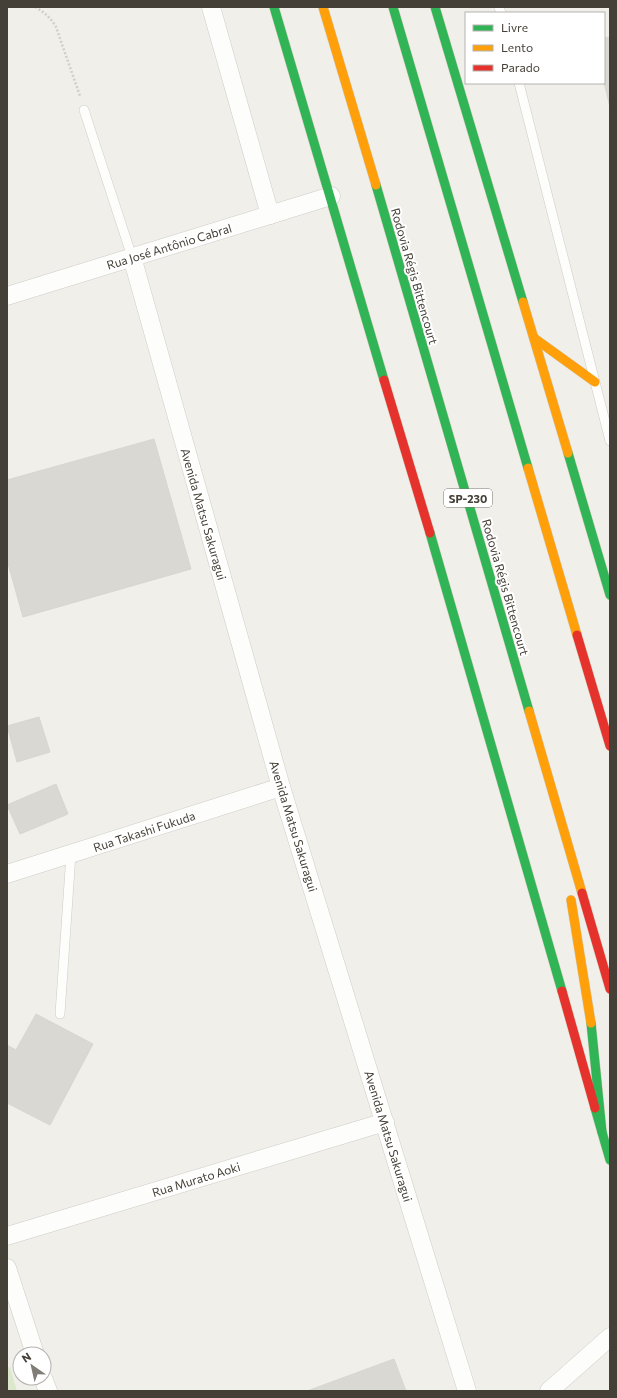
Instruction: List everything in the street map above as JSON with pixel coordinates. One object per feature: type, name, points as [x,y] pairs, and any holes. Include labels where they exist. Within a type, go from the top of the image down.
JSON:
[{"type":"main road","points":[[274,7],[461,638],[610,1160]]},
{"type":"main road","name":"Rodovia Régis Bittencourt","points":[[323,7],[610,989]]},
{"type":"main road","points":[[393,7],[610,746]]},
{"type":"main road","points":[[435,7],[610,595]]},
{"type":"main road","points":[[534,338],[595,382]]},
{"type":"main road","points":[[546,770],[563,860]]},
{"type":"main road","points":[[569,891],[593,1033],[602,1132]]},
{"type":"street","points":[[211,7],[270,215]]},
{"type":"street","name":"Rua José Antônio Cabral","points":[[7,296],[331,196]]},
{"type":"street","name":"Avenida Matsu Sakuragui","points":[[132,257],[281,788],[467,1391]]},
{"type":"street","name":"Rua Takashi Fukuda","points":[[7,874],[281,788]]},
{"type":"street","name":"Rua Murato Aoki","points":[[7,1236],[385,1122]]},
{"type":"street","points":[[7,1268],[32,1346]]},
{"type":"street","points":[[549,1391],[610,1337]]},
{"type":"lane","points":[[518,84],[610,441]]},
{"type":"lane","points":[[84,110],[132,257]]},
{"type":"lane","points":[[60,1014],[71,854]]},
{"type":"path","points":[[35,7],[47,15],[56,27],[84,110]]},
{"type":"green space","points":[[10,1367],[12,1374],[12,1386],[16,1386],[17,1391],[7,1391],[7,1368]]},
{"type":"building","points":[[610,37],[610,107],[604,84],[605,38]]},
{"type":"building","points":[[154,439],[191,569],[23,617],[7,560],[7,480]]},
{"type":"building","points":[[39,717],[50,752],[17,762],[7,726]]},
{"type":"building","points":[[56,784],[68,814],[20,834],[7,805]]},
{"type":"building","points":[[36,1014],[93,1044],[50,1125],[7,1103],[7,1045],[16,1050]]},
{"type":"building","points":[[394,1359],[406,1391],[307,1391]]},
{"type":"traffic: fast","points":[[274,7],[384,380]]},
{"type":"traffic: fast","points":[[393,7],[528,468]]},
{"type":"traffic: fast","points":[[435,7],[523,302]]},
{"type":"traffic: fast","points":[[376,185],[529,711]]},
{"type":"traffic: fast","points":[[568,453],[610,595]]},
{"type":"traffic: fast","points":[[430,533],[562,991]]},
{"type":"traffic: fast","points":[[591,1023],[602,1132]]},
{"type":"traffic: fast","points":[[595,1108],[610,1160]]},
{"type":"traffic: slow","points":[[323,7],[376,185]]},
{"type":"traffic: slow","points":[[523,302],[568,453]]},
{"type":"traffic: slow","points":[[534,338],[595,382]]},
{"type":"traffic: slow","points":[[528,468],[577,635]]},
{"type":"traffic: slow","points":[[529,711],[582,893]]},
{"type":"traffic: slow","points":[[571,900],[591,1023]]},
{"type":"traffic: jam","points":[[384,380],[430,533]]},
{"type":"traffic: jam","points":[[577,635],[610,746]]},
{"type":"traffic: jam","points":[[582,893],[610,989]]},
{"type":"traffic: jam","points":[[562,991],[595,1108]]}]
